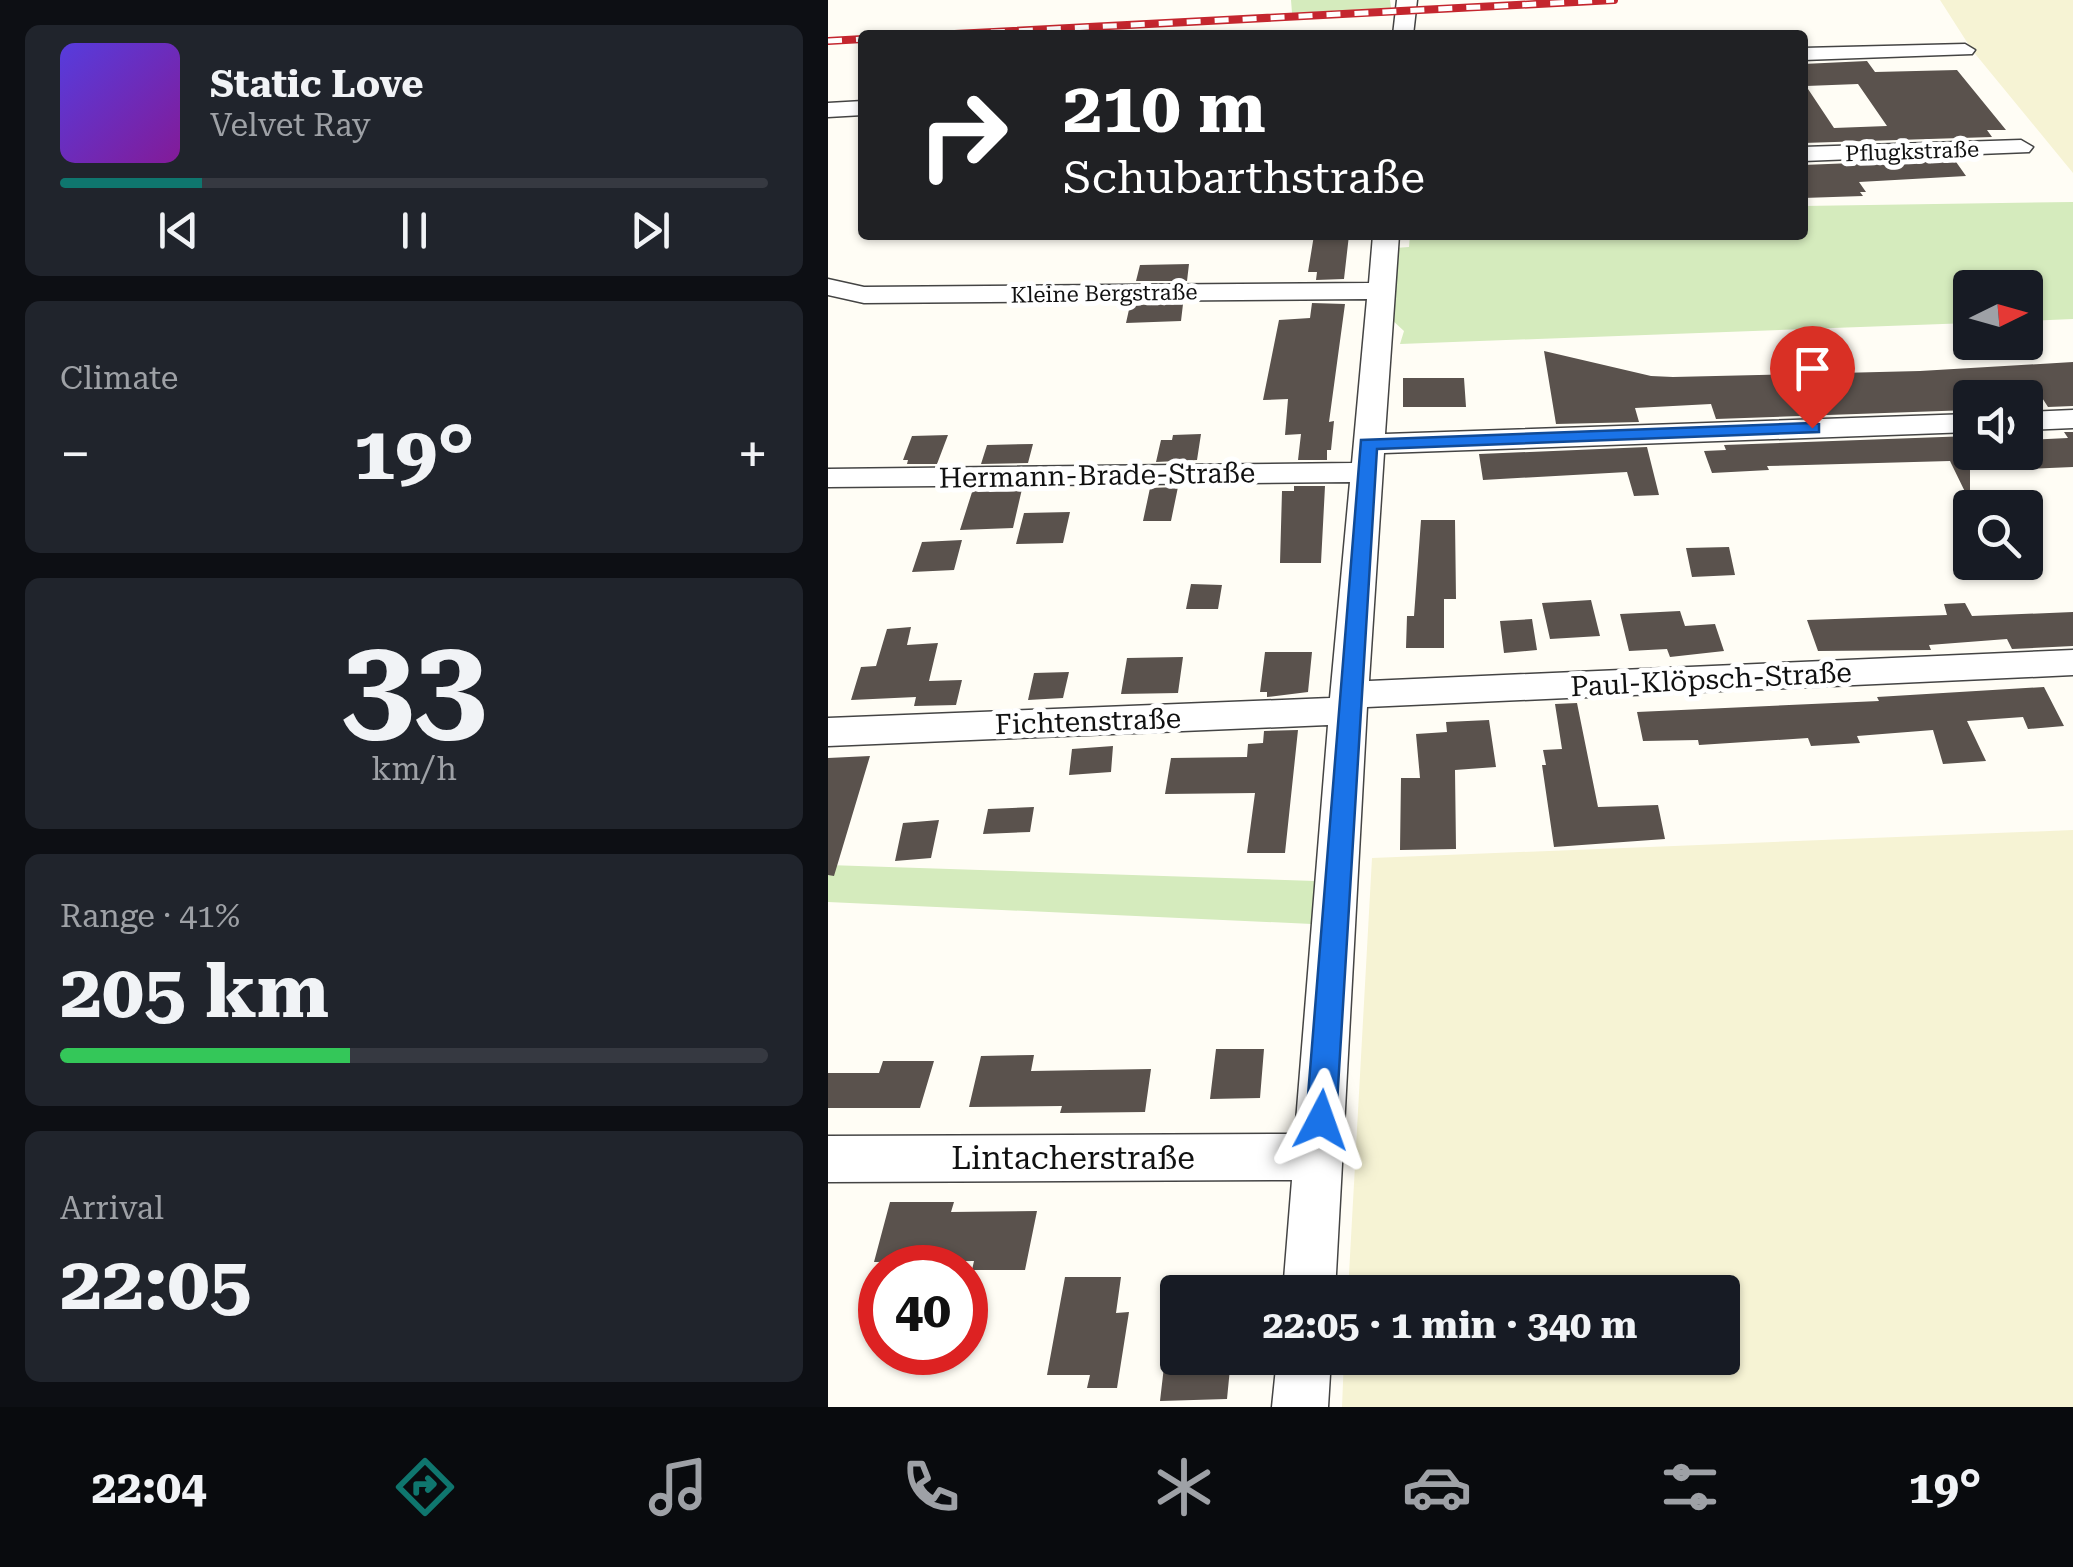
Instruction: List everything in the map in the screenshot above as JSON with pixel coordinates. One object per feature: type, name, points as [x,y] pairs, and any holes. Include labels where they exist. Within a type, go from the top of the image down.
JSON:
[{"type":"street","points":[[1404,30],[1407,0]]},
{"type":"street","points":[[1808,54],[1965,50]]},
{"type":"street","points":[[828,110],[858,108]]},
{"type":"street","name":"Pflugkstraße","points":[[1808,154],[2021,147]]},
{"type":"street","points":[[1309,1275],[1386,240]]},
{"type":"street","name":"Kleine Bergstraße","points":[[828,287],[864,296],[1381,290]]},
{"type":"street","points":[[2043,420],[2074,419]]},
{"type":"street","name":"Hermann-Brade-Straße","points":[[828,478],[1367,458],[1953,423]]},
{"type":"street","name":"Paul-Klöpsch-Straße","points":[[1349,703],[2074,662]]},
{"type":"street","name":"Fichtenstraße","points":[[828,732],[1349,703]]},
{"type":"street","name":"Lintacherstraße","points":[[828,1159],[1318,1156]]},
{"type":"street","points":[[1300,1407],[1303,1375]]},
{"type":"shaded area","points":[[1940,0],[2073,0],[2073,173],[1972,50]]},
{"type":"shaded area","points":[[2073,830],[2073,1407],[1342,1407],[1343,1375],[1740,1375],[1740,1275],[1349,1275],[1372,858]]},
{"type":"green space","points":[[1291,0],[1390,0],[1391,8],[1292,13]]},
{"type":"green space","points":[[2073,202],[2073,319],[2043,320],[2043,270],[1953,270],[1953,324],[1400,344],[1404,331],[1391,319],[1395,248],[1409,247],[1410,240],[1808,240],[1808,206]]},
{"type":"green space","points":[[828,865],[1315,881],[1312,924],[828,902]]},
{"type":"building","points":[[1867,61],[1875,72],[1957,70],[2006,130],[1987,130],[1992,137],[1808,143],[1808,89],[1834,128],[1887,126],[1858,84],[1808,86],[1808,64]]},
{"type":"building","points":[[1954,159],[1966,176],[1859,182],[1866,192],[1860,192],[1863,196],[1808,198],[1808,165]]},
{"type":"building","points":[[1313,240],[1348,240],[1344,279],[1316,280],[1317,272],[1308,272]]},
{"type":"building","points":[[1189,264],[1187,281],[1136,281],[1140,265]]},
{"type":"building","points":[[1312,303],[1345,304],[1327,460],[1298,460],[1301,434],[1285,435],[1288,399],[1263,400],[1279,320],[1310,318]]},
{"type":"building","points":[[1183,304],[1181,321],[1126,323],[1130,305]]},
{"type":"building","points":[[1544,351],[1651,376],[1673,377],[1920,371],[2074,362],[2074,406],[2048,407],[2043,399],[2043,380],[1953,380],[1953,411],[1716,419],[1711,404],[1635,408],[1639,422],[1556,424]]},
{"type":"building","points":[[1403,378],[1464,378],[1466,407],[1403,407]]},
{"type":"building","points":[[2064,432],[2074,432],[2074,467],[2043,468],[2043,439],[2068,438]]},
{"type":"building","points":[[1201,434],[1197,460],[1156,462],[1161,440],[1172,440],[1173,435]]},
{"type":"building","points":[[948,435],[937,464],[907,464],[908,460],[903,460],[912,436]]},
{"type":"building","points":[[1953,437],[1953,467],[1950,461],[1767,466],[1769,470],[1712,473],[1704,451],[1726,450],[1724,445]]},
{"type":"building","points":[[1033,444],[1028,463],[981,464],[987,445]]},
{"type":"building","points":[[1647,447],[1659,495],[1634,496],[1627,472],[1483,480],[1479,454]]},
{"type":"building","points":[[1954,470],[1970,470],[1970,490],[1964,490]]},
{"type":"building","points":[[1294,486],[1325,486],[1321,563],[1280,563],[1282,491],[1294,491]]},
{"type":"building","points":[[1178,487],[1171,521],[1143,521],[1150,488]]},
{"type":"building","points":[[973,489],[1022,489],[1013,528],[960,530]]},
{"type":"building","points":[[1070,512],[1063,543],[1016,544],[1024,513]]},
{"type":"building","points":[[1421,520],[1455,520],[1456,599],[1444,599],[1444,648],[1406,648],[1407,616],[1414,616]]},
{"type":"building","points":[[962,540],[954,570],[912,572],[922,542]]},
{"type":"building","points":[[1729,547],[1735,575],[1692,577],[1686,548]]},
{"type":"building","points":[[1191,584],[1222,585],[1218,609],[1186,609]]},
{"type":"building","points":[[1591,600],[1600,636],[1550,639],[1542,603]]},
{"type":"building","points":[[1965,603],[1972,616],[2074,612],[2074,646],[2012,649],[2007,639],[1929,645],[1931,650],[1818,651],[1807,620],[1947,615],[1944,604]]},
{"type":"building","points":[[1680,611],[1685,626],[1715,624],[1724,651],[1670,657],[1667,649],[1629,651],[1620,614]]},
{"type":"building","points":[[1532,619],[1537,650],[1504,653],[1500,621]]},
{"type":"building","points":[[911,627],[907,645],[938,643],[929,681],[962,680],[956,705],[914,706],[916,697],[851,700],[861,667],[876,666],[887,629]]},
{"type":"building","points":[[1265,652],[1312,652],[1308,692],[1267,697],[1267,692],[1260,692]]},
{"type":"building","points":[[1183,657],[1178,693],[1121,694],[1127,658]]},
{"type":"building","points":[[1069,672],[1063,698],[1028,700],[1034,673]]},
{"type":"building","points":[[2044,687],[2064,726],[2028,729],[2023,717],[1967,721],[1986,761],[1943,764],[1933,730],[1857,736],[1860,743],[1811,746],[1808,738],[1699,745],[1698,740],[1643,741],[1637,712],[1879,701],[1877,697]]},
{"type":"building","points":[[1577,703],[1598,807],[1658,805],[1665,839],[1554,847],[1543,750],[1562,749],[1555,704]]},
{"type":"building","points":[[1489,720],[1496,767],[1455,770],[1456,849],[1400,850],[1401,778],[1420,778],[1416,734],[1447,732],[1446,722]]},
{"type":"building","points":[[1298,730],[1285,853],[1247,853],[1255,793],[1165,794],[1171,758],[1247,757],[1248,744],[1263,743],[1264,731]]},
{"type":"building","points":[[1113,746],[1111,772],[1069,775],[1072,749]]},
{"type":"building","points":[[870,756],[834,876],[828,875],[828,758]]},
{"type":"building","points":[[1034,807],[1030,832],[983,834],[988,809]]},
{"type":"building","points":[[939,820],[931,858],[895,861],[903,823]]},
{"type":"building","points":[[1216,1049],[1264,1049],[1260,1098],[1210,1099]]},
{"type":"building","points":[[1034,1055],[1031,1071],[1151,1069],[1145,1112],[1060,1113],[1062,1106],[969,1107],[981,1056]]},
{"type":"building","points":[[883,1061],[934,1061],[920,1108],[828,1108],[828,1073],[879,1073]]},
{"type":"building","points":[[890,1202],[954,1202],[951,1212],[1037,1211],[1025,1270],[988,1270],[988,1245],[879,1245]]},
{"type":"building","points":[[1065,1277],[1121,1277],[1116,1313],[1129,1312],[1117,1388],[1087,1388],[1090,1375],[1047,1375]]},
{"type":"building","points":[[1163,1375],[1229,1375],[1227,1399],[1160,1401]]},
{"type":"railway","points":[[1032,30],[1614,0]]},
{"type":"railway","points":[[828,41],[858,39]]},
{"type":"route","points":[[1321,1120],[1368,444],[1812,428]]}]
